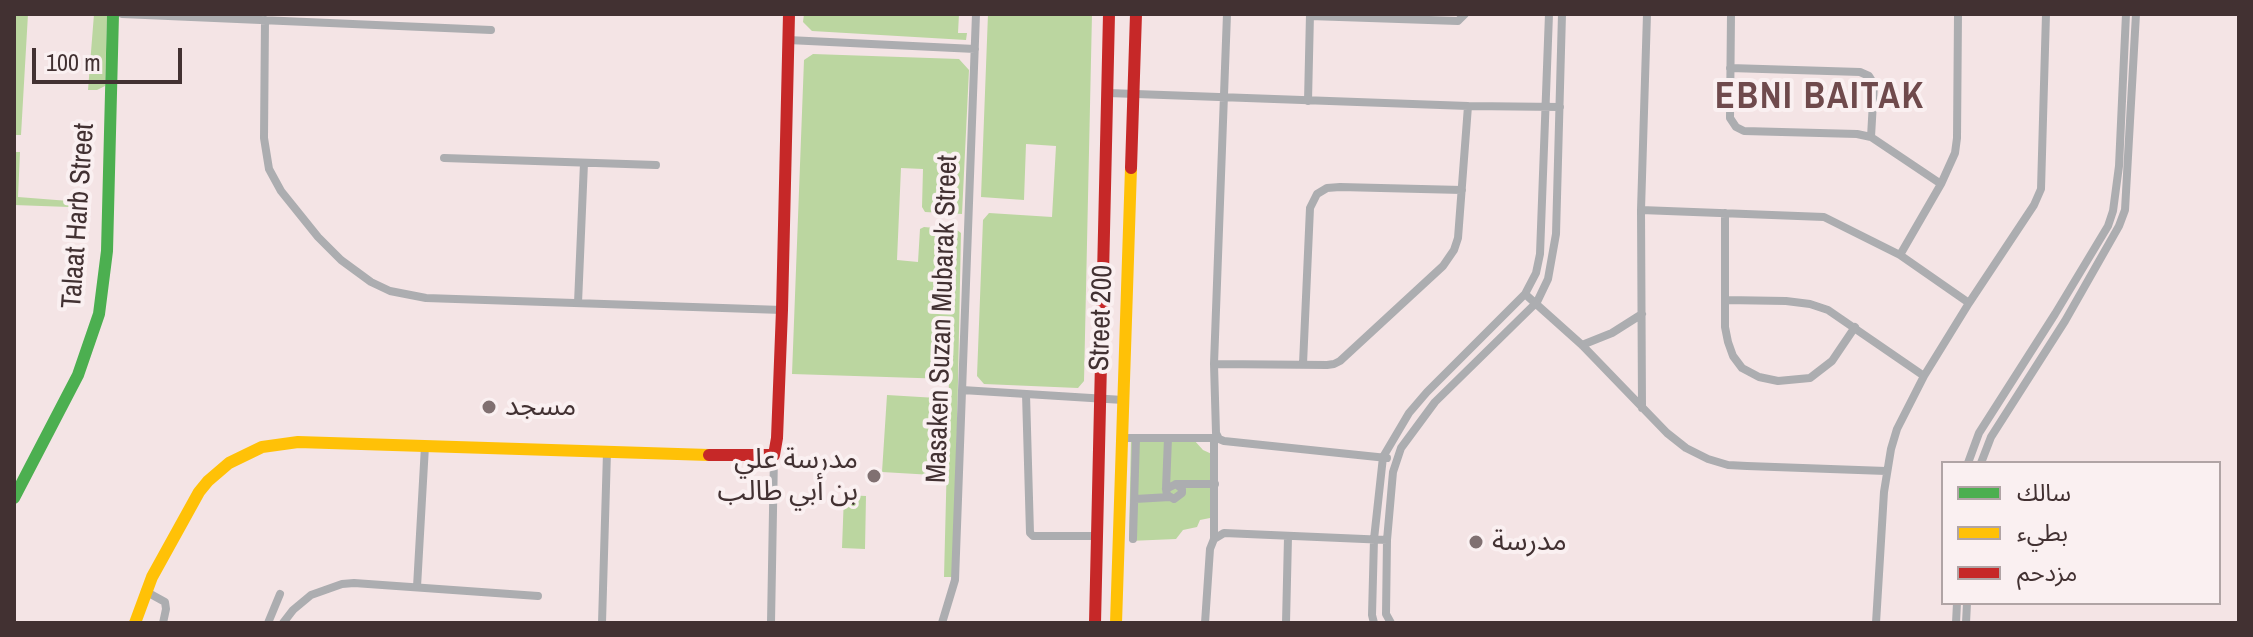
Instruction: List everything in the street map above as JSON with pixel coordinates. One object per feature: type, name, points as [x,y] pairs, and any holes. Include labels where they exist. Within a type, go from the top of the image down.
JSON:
[{"type":"street","name":"Talaat Harb Street","points":[[14,498],[78,375],[99,314],[107,251],[113,14]]},
{"type":"street","points":[[122,14],[491,30]]},
{"type":"street","points":[[771,623],[789,14]]},
{"type":"street","name":"Masaken Suzan Mubarak Street","points":[[942,623],[955,580],[976,14]]},
{"type":"street","name":"Street 200","points":[[1095,623],[1109,14]]},
{"type":"street","name":"Street 200","points":[[1116,623],[1136,14]]},
{"type":"street","points":[[1205,623],[1210,549],[1214,539],[1217,438],[1214,364],[1227,14]]},
{"type":"street","points":[[1308,101],[1310,15],[1458,21],[1465,14]]},
{"type":"street","points":[[1374,623],[1374,539],[1383,457],[1409,413],[1525,294],[1536,273],[1540,254],[1549,14]]},
{"type":"street","points":[[1391,623],[1386,614],[1387,540],[1396,459],[1435,402],[1537,302],[1548,279],[1556,234],[1562,14]]},
{"type":"street","points":[[1642,409],[1641,210],[1647,14]]},
{"type":"street","points":[[1731,14],[1730,118],[1736,127],[1744,131],[1871,137],[1941,184]]},
{"type":"street","points":[[1900,255],[1951,165],[1957,138],[1958,14]]},
{"type":"street","points":[[1876,623],[1886,471],[1897,429],[1924,376],[2034,205],[2041,189],[2046,14]]},
{"type":"street","points":[[1969,461],[1979,433],[2108,226],[2119,166],[2126,14]]},
{"type":"street","points":[[1982,461],[1991,437],[2065,321],[2125,210],[2136,14]]},
{"type":"street","points":[[265,20],[264,138],[269,169],[298,213],[341,260],[371,282],[390,291],[426,298],[782,310]]},
{"type":"street","points":[[788,40],[975,49]]},
{"type":"street","points":[[1730,68],[1860,72],[1869,76],[1874,84],[1871,137]]},
{"type":"street","points":[[1108,93],[1560,107]]},
{"type":"street","points":[[1214,364],[1327,365],[1340,361],[1443,266],[1458,238],[1468,106]]},
{"type":"street","points":[[444,158],[656,165]]},
{"type":"street","points":[[578,303],[584,163]]},
{"type":"street","points":[[1303,364],[1310,208],[1317,194],[1327,188],[1340,187],[1462,190]]},
{"type":"street","points":[[1641,210],[1824,217],[1900,255],[1969,303]]},
{"type":"street","points":[[1725,213],[1725,327],[1733,356],[1742,368],[1759,377],[1778,381],[1801,380],[1818,373],[1832,361],[1855,327]]},
{"type":"street","points":[[1525,294],[1582,345],[1667,433],[1686,448],[1708,459],[1728,465],[1886,471]]},
{"type":"street","points":[[1725,300],[1786,301],[1828,310],[1924,376]]},
{"type":"street","points":[[1582,345],[1612,333],[1642,314]]},
{"type":"street","points":[[2055,314],[2065,321]]},
{"type":"street","points":[[962,390],[1123,400]]},
{"type":"street","points":[[1026,394],[1030,533],[1033,536],[1097,536]]},
{"type":"street","points":[[1122,438],[1217,438],[1396,459]]},
{"type":"street","points":[[1133,539],[1136,438]]},
{"type":"street","points":[[1168,438],[1168,493]]},
{"type":"street","points":[[135,623],[145,591],[199,492],[218,471],[262,447],[286,442],[774,455]]},
{"type":"street","points":[[417,587],[425,446]]},
{"type":"street","points":[[602,623],[607,452]]},
{"type":"street","points":[[1135,499],[1168,493],[1176,484],[1215,484]]},
{"type":"street","points":[[1214,539],[1224,533],[1387,540]]},
{"type":"street","points":[[1286,623],[1288,537]]},
{"type":"street","points":[[283,623],[301,602],[331,586],[354,583],[538,596]]},
{"type":"street","points":[[145,591],[165,602],[163,623]]},
{"type":"street","points":[[268,623],[280,594]]},
{"type":"green space","points":[[14,14],[28,14],[21,135],[14,135]]},
{"type":"green space","points":[[94,14],[107,14],[105,86],[88,90]]},
{"type":"green space","points":[[804,14],[959,14],[958,33],[967,33],[966,40],[812,31],[803,22]]},
{"type":"green space","points":[[988,14],[1092,14],[1084,381],[1078,388],[984,384],[977,376],[983,220],[989,213],[1052,217],[1056,146],[1026,144],[1024,200],[981,197]]},
{"type":"green space","points":[[813,54],[959,59],[969,70],[962,214],[925,212],[922,207],[923,169],[901,168],[897,260],[918,262],[920,229],[924,227],[961,233],[954,577],[944,577],[949,379],[792,374],[804,60]]},
{"type":"green space","points":[[14,152],[20,152],[18,197],[69,201],[69,207],[14,205]]},
{"type":"green space","points":[[887,395],[937,398],[933,475],[882,472]]},
{"type":"green space","points":[[1131,438],[1194,440],[1203,450],[1214,455],[1210,518],[1200,520],[1197,527],[1183,530],[1176,539],[1129,541]]},
{"type":"green space","points":[[844,495],[866,496],[865,549],[842,548]]},
{"type":"traffic: fast","points":[[14,498],[78,375],[99,314],[107,251],[113,14]]},
{"type":"traffic: slow","points":[[1116,623],[1131,168]]},
{"type":"traffic: slow","points":[[135,623],[152,577],[199,492],[229,463],[262,447],[298,442],[709,455]]},
{"type":"traffic: jam","points":[[709,455],[774,455],[782,310],[789,14]]},
{"type":"traffic: jam","points":[[1095,623],[1109,14]]},
{"type":"traffic: jam","points":[[1131,168],[1136,14]]},
{"type":"place","name":"مسجد","points":[[489,407]]},
{"type":"place","name":"مدرسة علي بن أبي طالب","points":[[874,476]]},
{"type":"place","name":"مدرسة","points":[[1476,542]]},
{"type":"district","name":"EBNI BAITAK","points":[[1820,98]]}]
